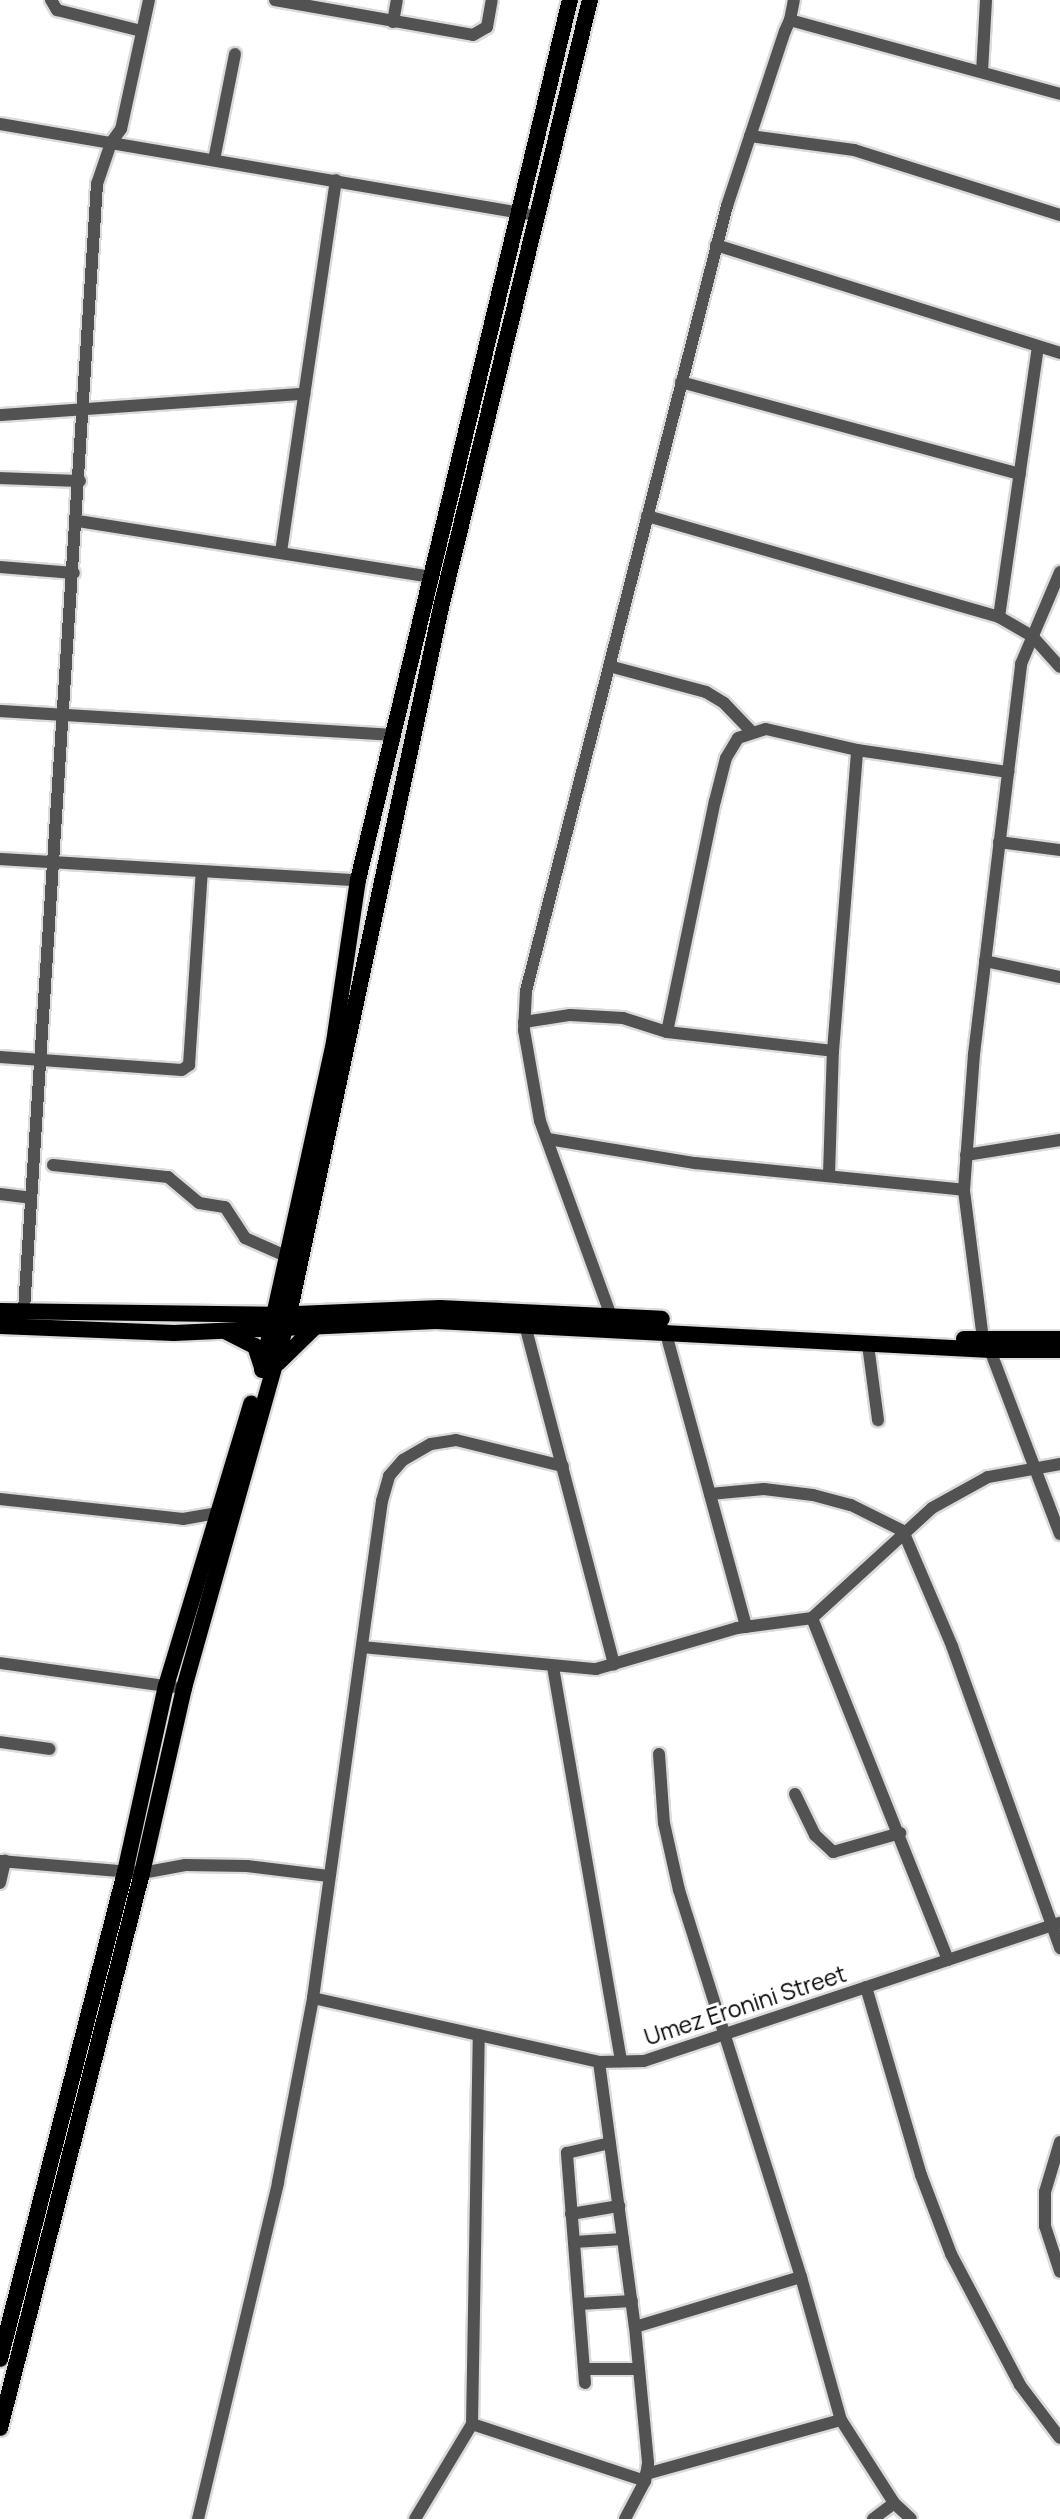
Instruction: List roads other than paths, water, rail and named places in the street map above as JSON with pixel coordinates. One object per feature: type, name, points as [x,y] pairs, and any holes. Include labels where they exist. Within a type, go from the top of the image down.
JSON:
[{"type":"main road","points":[[280,1321],[288,1257],[334,1042],[358,880],[521,213],[570,0]]},
{"type":"main road","points":[[0,2358],[184,1688],[280,1321],[419,701],[590,0]]},
{"type":"main road","points":[[402,697],[419,701]]},
{"type":"main road","points":[[0,1326],[225,1331],[280,1321],[440,1308],[611,1316],[1060,1350]]},
{"type":"main road","points":[[0,1311],[280,1321],[316,1326],[436,1321],[665,1330],[867,1345],[987,1345],[1060,1339]]},
{"type":"main road","points":[[0,2428],[133,1872],[166,1686],[216,1513],[266,1372],[316,1326]]},
{"type":"main road","points":[[225,1331],[255,1346],[266,1372]]},
{"type":"street","points":[[51,0],[57,10],[141,31]]},
{"type":"street","points":[[24,1310],[75,573],[97,184],[111,143],[121,129],[149,0]]},
{"type":"street","points":[[275,0],[393,22],[483,34],[492,0]]},
{"type":"street","points":[[393,22],[397,0]]},
{"type":"street","points":[[611,1316],[540,1121],[524,1022],[526,991],[716,245],[790,20],[794,0]]},
{"type":"street","points":[[982,72],[986,0]]},
{"type":"street","points":[[790,20],[1060,94]]},
{"type":"street","points":[[214,160],[235,54]]},
{"type":"street","points":[[0,124],[538,217]]},
{"type":"street","points":[[750,136],[854,150],[1060,215]]},
{"type":"street","points":[[281,552],[336,180]]},
{"type":"street","points":[[716,245],[1060,353]]},
{"type":"street","points":[[999,617],[1038,347]]},
{"type":"street","points":[[681,382],[1020,474]]},
{"type":"street","points":[[0,415],[304,394]]},
{"type":"street","points":[[0,478],[80,481]]},
{"type":"street","points":[[647,516],[999,617],[1032,637],[1060,667]]},
{"type":"street","points":[[78,521],[432,577]]},
{"type":"street","points":[[0,567],[75,573]]},
{"type":"street","points":[[1060,572],[1021,664],[985,961],[964,1190],[987,1345],[1060,1534]]},
{"type":"street","points":[[609,666],[706,692],[724,703],[751,731]]},
{"type":"street","points":[[0,711],[392,735]]},
{"type":"street","points":[[667,1032],[726,758],[738,738],[751,731],[766,729],[857,750],[1008,772]]},
{"type":"street","points":[[829,1175],[833,1051],[857,750]]},
{"type":"street","points":[[999,842],[1060,850]]},
{"type":"street","points":[[0,859],[358,880]]},
{"type":"street","points":[[0,1057],[182,1070],[189,1065],[202,871]]},
{"type":"street","points":[[985,961],[1060,977]]},
{"type":"street","points":[[524,1022],[570,1015],[623,1018],[667,1032],[833,1051]]},
{"type":"street","points":[[548,1139],[695,1163],[964,1190]]},
{"type":"street","points":[[966,1155],[1060,1140]]},
{"type":"street","points":[[53,1165],[168,1177],[198,1203],[225,1207],[245,1238],[288,1257]]},
{"type":"street","points":[[0,1194],[31,1198]]},
{"type":"street","points":[[525,1325],[614,1665]]},
{"type":"street","points":[[665,1330],[746,1627]]},
{"type":"street","points":[[867,1345],[878,1420]]},
{"type":"street","points":[[198,2519],[278,2182],[313,1998],[382,1501],[389,1476],[403,1460],[431,1444],[456,1440],[563,1466]]},
{"type":"street","points":[[362,1647],[553,1667],[614,1665],[746,1627],[812,1618],[833,1603],[903,1531],[988,1477],[1034,1466],[1060,1464]]},
{"type":"street","points":[[710,1494],[764,1489],[813,1495],[851,1505],[903,1531],[952,1646],[1056,1924],[1060,1948]]},
{"type":"street","points":[[0,1499],[183,1519],[216,1513]]},
{"type":"street","points":[[812,1618],[900,1833],[948,1960]]},
{"type":"street","points":[[0,1663],[184,1688]]},
{"type":"street","points":[[553,1667],[621,2061]]},
{"type":"street","points":[[0,1742],[50,1749]]},
{"type":"street","points":[[659,1754],[664,1823],[679,1890],[801,2277],[841,2420],[894,2502],[911,2519]]},
{"type":"street","points":[[795,1794],[815,1835],[833,1852],[900,1833]]},
{"type":"street","points":[[0,1883],[3,1861],[133,1872],[185,1865],[247,1866],[328,1876]]},
{"type":"street","name":"Umez Eronini Street","points":[[313,1998],[599,2062],[643,2061],[1056,1924]]},
{"type":"street","points":[[866,1987],[921,2175],[951,2254],[1020,2385],[1059,2434]]},
{"type":"street","points":[[415,2519],[472,2424],[479,2035]]},
{"type":"street","points":[[599,2062],[635,2327],[646,2478],[625,2519]]},
{"type":"street","points":[[1060,2142],[1045,2203],[1045,2226],[1060,2272]]},
{"type":"street","points":[[585,2383],[567,2153],[610,2143]]},
{"type":"street","points":[[572,2214],[619,2206]]},
{"type":"street","points":[[574,2242],[623,2239]]},
{"type":"street","points":[[635,2327],[801,2277]]},
{"type":"street","points":[[579,2304],[632,2301]]},
{"type":"street","points":[[584,2369],[639,2369]]},
{"type":"street","points":[[472,2424],[646,2478],[841,2420]]},
{"type":"street","points":[[873,2519],[894,2502]]}]
